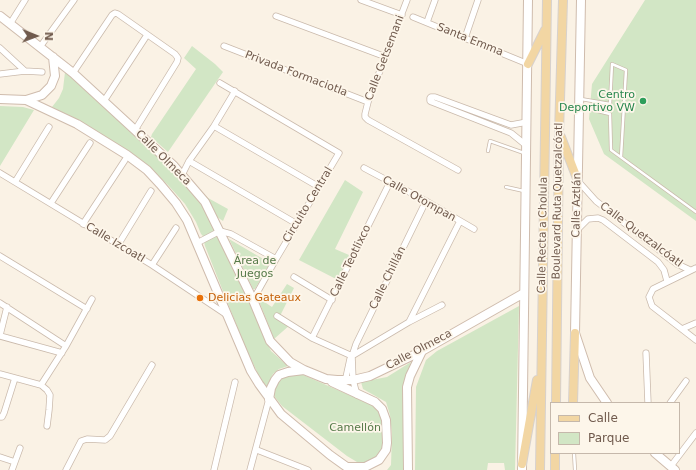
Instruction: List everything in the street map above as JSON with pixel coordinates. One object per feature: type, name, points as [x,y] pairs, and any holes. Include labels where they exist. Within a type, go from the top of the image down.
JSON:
[{"type":"main road","name":"Calle Recta a Cholula","points":[[540,470],[547,0]]},
{"type":"main road","name":"Boulevard Ruta Quetzalcóatl","points":[[556,402],[559,133],[563,0]]},
{"type":"main road","points":[[528,64],[546,28]]},
{"type":"main road","points":[[559,133],[578,181]]},
{"type":"main road","points":[[573,402],[575,333]]},
{"type":"main road","points":[[522,467],[541,356]]},
{"type":"main road","points":[[555,454],[555,467]]},
{"type":"main road","points":[[555,467],[560,454]]},
{"type":"street","points":[[10,24],[25,0]]},
{"type":"street","points":[[40,47],[74,0]]},
{"type":"street","points":[[361,0],[375,2],[402,15]]},
{"type":"street","name":"Calle Getsemani","points":[[407,0],[364,114],[368,120],[458,170]]},
{"type":"street","points":[[427,22],[435,0]]},
{"type":"street","points":[[465,38],[478,0]]},
{"type":"street","name":"Calle Recta a Cholula","points":[[522,467],[528,0]]},
{"type":"street","name":"Calle Aztlán","points":[[581,0],[575,333],[590,378],[606,402]]},
{"type":"street","points":[[73,73],[112,15],[115,13],[175,54],[178,58],[177,62],[135,130]]},
{"type":"street","name":"Calle Olmeca","points":[[0,16],[73,73],[182,175],[205,202],[253,300],[270,341],[290,362],[304,370],[326,379],[347,383],[370,376],[422,351],[524,293]]},
{"type":"street","points":[[276,16],[386,57]]},
{"type":"street","name":"Santa Emma","points":[[413,17],[528,64]]},
{"type":"street","points":[[104,102],[147,35]]},
{"type":"street","name":"Privada Formaciotla","points":[[224,46],[368,102]]},
{"type":"street","points":[[0,48],[25,71]]},
{"type":"street","points":[[26,100],[39,96],[46,92],[51,86],[55,76],[53,57]]},
{"type":"street","points":[[0,74],[25,71],[42,72]]},
{"type":"street","points":[[182,175],[189,161],[214,126],[235,90],[220,83]]},
{"type":"street","name":"Circuito Central","points":[[235,90],[340,153],[253,300]]},
{"type":"street","points":[[527,122],[511,125],[435,97],[430,98],[430,101],[432,102],[511,133],[527,150]]},
{"type":"street","name":"Calle Olmeca","points":[[0,99],[26,100],[56,113],[95,134],[147,170],[176,203],[187,220],[251,371],[269,399],[281,414],[330,455],[349,468]]},
{"type":"street","points":[[214,126],[319,187]]},
{"type":"street","points":[[15,182],[49,127]]},
{"type":"street","points":[[51,203],[90,143]]},
{"type":"street","points":[[83,224],[125,160]]},
{"type":"street","points":[[189,161],[297,224]]},
{"type":"street","name":"Calle Otompan","points":[[364,168],[426,201],[474,229]]},
{"type":"street","name":"Calle Izcoatl","points":[[0,173],[152,265],[228,315]]},
{"type":"street","name":"Calle Quetzalcóatl","points":[[578,181],[596,201],[662,252],[678,264],[693,269]]},
{"type":"street","name":"Calle Teotlixco","points":[[312,338],[390,182]]},
{"type":"street","points":[[118,245],[151,191]]},
{"type":"street","name":"Calle Chillán","points":[[347,383],[356,344],[426,201]]},
{"type":"street","name":"Calle Quetzalcóatl","points":[[577,230],[588,219],[598,218],[603,220],[655,259],[664,270],[667,281]]},
{"type":"street","points":[[410,322],[460,221]]},
{"type":"street","points":[[152,265],[176,228]]},
{"type":"street","points":[[197,243],[220,231],[231,234],[276,259]]},
{"type":"street","points":[[655,259],[662,252]]},
{"type":"street","points":[[0,256],[86,309]]},
{"type":"street","name":"Calle Quetzalcóatl","points":[[693,269],[667,281],[651,291],[649,294],[649,301],[652,306],[696,340]]},
{"type":"street","points":[[294,277],[332,300]]},
{"type":"street","points":[[41,385],[62,353],[92,299]]},
{"type":"street","points":[[0,303],[66,346]]},
{"type":"street","points":[[277,316],[312,338],[352,356],[442,305]]},
{"type":"street","points":[[7,307],[0,336],[62,353]]},
{"type":"street","points":[[682,329],[696,323]]},
{"type":"street","points":[[408,470],[407,387],[412,371],[422,351]]},
{"type":"street","points":[[646,353],[648,402]]},
{"type":"street","points":[[66,470],[81,441],[87,439],[105,440],[110,436],[152,365]]},
{"type":"street","points":[[250,470],[271,388],[275,380],[279,375],[304,370]]},
{"type":"street","points":[[0,374],[41,385],[50,395],[47,426]]},
{"type":"street","points":[[1,417],[15,378]]},
{"type":"street","points":[[671,402],[686,381]]},
{"type":"street","points":[[214,470],[235,382]]},
{"type":"street","points":[[347,383],[357,395],[374,402],[382,409],[388,428],[387,443],[380,460],[365,467],[349,468]]},
{"type":"street","points":[[656,454],[673,468],[696,433]]},
{"type":"street","points":[[12,470],[20,448]]},
{"type":"street","points":[[256,450],[308,470]]},
{"type":"street","points":[[0,457],[15,462]]},
{"type":"lane","points":[[579,102],[610,104],[612,64],[626,70],[621,158]]},
{"type":"lane","points":[[579,102],[610,114],[611,150],[696,212]]},
{"type":"lane","points":[[488,151],[490,141],[527,150]]},
{"type":"lane","points":[[506,187],[526,191]]},
{"type":"lane","points":[[574,454],[575,470]]},
{"type":"green space","name":"Centro Deportivo VW","points":[[645,0],[696,0],[696,221],[604,154],[589,119],[592,84]]},
{"type":"green space","points":[[192,46],[223,72],[168,152],[151,137],[196,69],[184,58]]},
{"type":"green space","points":[[65,72],[84,87],[158,154],[206,206],[217,230],[204,237],[185,204],[148,166],[110,140],[52,107],[59,98],[63,89]]},
{"type":"green space","points":[[0,106],[23,107],[34,110],[0,166]]},
{"type":"green space","points":[[188,177],[208,198],[228,209],[223,221],[217,217]]},
{"type":"green space","points":[[345,180],[363,192],[335,249],[349,255],[338,280],[299,260]]},
{"type":"green space","points":[[216,235],[220,235],[271,351],[288,366],[279,369],[273,374],[267,386],[263,383],[258,374],[244,344],[205,246],[204,242]]},
{"type":"green space","name":"Área de Juegos","points":[[229,239],[270,263],[255,289],[253,289]]},
{"type":"green space","points":[[287,284],[294,288],[280,316],[291,324],[274,339],[259,301],[260,299],[272,307]]},
{"type":"green space","points":[[519,306],[515,470],[505,470],[504,463],[488,463],[487,470],[415,470],[416,387],[426,360],[437,351]]},
{"type":"green space","name":"Camellón","points":[[411,362],[405,385],[406,470],[387,470],[391,465],[392,434],[390,415],[386,402],[363,389],[361,382],[387,377]]},
{"type":"green space","name":"Camellón","points":[[301,374],[372,405],[380,413],[384,424],[383,451],[377,458],[367,462],[357,462],[282,406],[274,396],[274,390],[278,380],[284,375]]},
{"type":"place","name":"Centro Deportivo VW","points":[[643,101]]},
{"type":"place","name":"Delicias Gateaux","points":[[200,298]]}]
